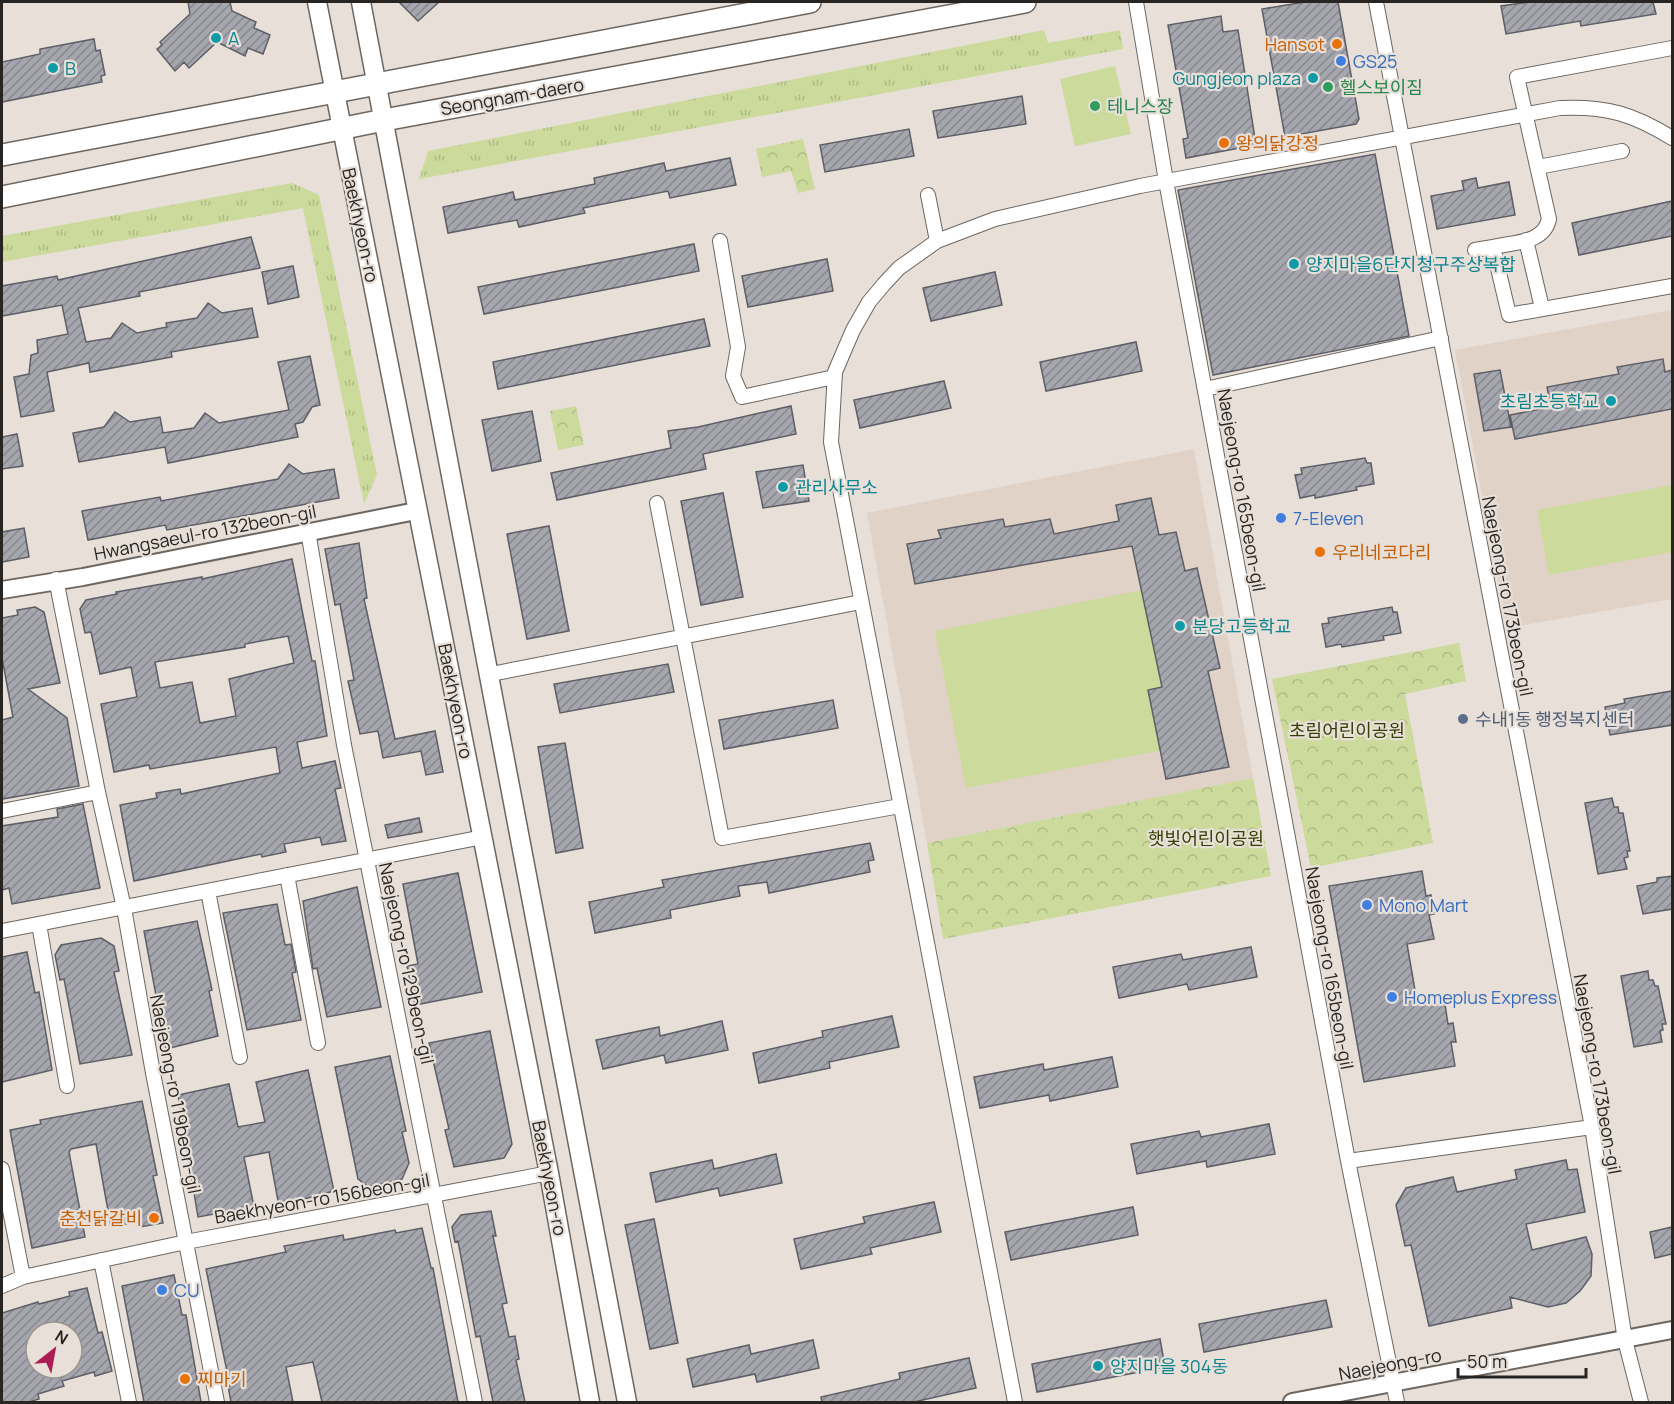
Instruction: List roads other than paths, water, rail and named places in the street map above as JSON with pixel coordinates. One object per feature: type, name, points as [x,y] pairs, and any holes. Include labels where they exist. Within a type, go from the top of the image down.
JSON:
[{"type":"main road","name":"Baekhyeon-ro","points":[[317,2],[341,129],[368,252],[416,511],[549,1173],[590,1402]]},
{"type":"main road","name":"Baekhyeon-ro","points":[[361,2],[491,674],[517,831],[627,1402]]},
{"type":"main road","name":"Seongnam-daero","points":[[2,154],[810,2]]},
{"type":"main road","name":"Seongnam-daero","points":[[2,197],[384,120],[1024,2]]},
{"type":"street","name":"Naejeong-ro 165beon-gil","points":[[1136,2],[1166,181],[1348,1161],[1397,1402]]},
{"type":"street","name":"Naejeong-ro 173beon-gil","points":[[1376,2],[1592,1127],[1625,1340],[1641,1402]]},
{"type":"street","points":[[1475,250],[1539,237],[1547,228],[1549,219],[1517,77],[1672,48]]},
{"type":"street","points":[[1015,1402],[831,442],[834,377],[844,350],[869,302],[899,268],[937,241],[995,219],[1166,181],[1525,113],[1572,108],[1611,109],[1648,124],[1672,138]]},
{"type":"street","points":[[1538,167],[1622,151]]},
{"type":"street","points":[[928,195],[937,241]]},
{"type":"street","points":[[1526,240],[1542,308]]},
{"type":"street","points":[[720,241],[738,347],[733,376],[742,397],[834,377]]},
{"type":"street","points":[[1493,247],[1509,315],[1672,286]]},
{"type":"street","points":[[1205,389],[1441,338]]},
{"type":"street","points":[[657,503],[722,838],[900,806]]},
{"type":"street","name":"Hwangsaeul-ro 132beon-gil","points":[[2,590],[56,579],[82,577],[416,511]]},
{"type":"street","name":"Naejeong-ro 129beon-gil","points":[[308,531],[367,861],[436,1196],[475,1402]]},
{"type":"street","name":"Naejeong-ro 119beon-gil","points":[[56,579],[98,792],[124,908],[217,1402]]},
{"type":"street","points":[[491,674],[861,602]]},
{"type":"street","points":[[2,811],[98,792]]},
{"type":"street","points":[[2,931],[483,837]]},
{"type":"street","points":[[287,876],[318,1043]]},
{"type":"street","points":[[208,891],[240,1057]]},
{"type":"street","points":[[39,924],[67,1086]]},
{"type":"street","points":[[1348,1161],[1592,1127]]},
{"type":"street","points":[[2,1169],[23,1277]]},
{"type":"street","name":"Baekhyeon-ro 156beon-gil","points":[[2,1286],[23,1277],[186,1242],[549,1173]]},
{"type":"street","points":[[101,1260],[129,1402]]},
{"type":"street","name":"Naejeong-ro","points":[[1292,1402],[1672,1330]]},
{"type":"place","name":"A","points":[[216,38]]},
{"type":"place","name":"Hansot","points":[[1337,44]]},
{"type":"place","name":"GS25","points":[[1341,61]]},
{"type":"place","name":"B","points":[[53,68]]},
{"type":"place","name":"Gungjeon plaza","points":[[1313,78]]},
{"type":"place","name":"헬스보이짐","points":[[1328,87]]},
{"type":"place","name":"테니스장","points":[[1095,106]]},
{"type":"place","name":"왕의닭강정","points":[[1224,143]]},
{"type":"place","name":"양지마을6단지청구주상복합","points":[[1294,264]]},
{"type":"place","name":"초림초등학교","points":[[1611,401]]},
{"type":"place","name":"관리사무소","points":[[783,487]]},
{"type":"place","name":"7-Eleven","points":[[1281,518]]},
{"type":"place","name":"우리네코다리","points":[[1320,552]]},
{"type":"place","name":"분당고등학교","points":[[1180,626]]},
{"type":"place","name":"수내1동 행정복지센터","points":[[1463,719]]},
{"type":"place","name":"Mono Mart","points":[[1367,905]]},
{"type":"place","name":"Homeplus Express","points":[[1392,997]]},
{"type":"place","name":"춘천닭갈비","points":[[154,1218]]},
{"type":"place","name":"CU","points":[[162,1290]]},
{"type":"place","name":"양지마을 304동","points":[[1098,1366]]},
{"type":"place","name":"찌마기","points":[[185,1379]]},
{"type":"park label","name":"초림어린이공원","points":[[1347,730]]},
{"type":"park label","name":"햇빛어린이공원","points":[[1206,838]]}]
